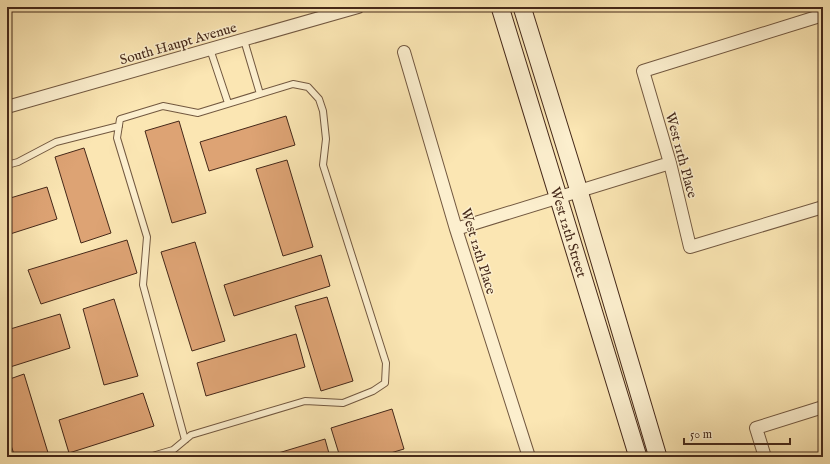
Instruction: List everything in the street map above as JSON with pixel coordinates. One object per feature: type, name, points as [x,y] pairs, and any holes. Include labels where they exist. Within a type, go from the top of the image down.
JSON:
[{"type":"street","name":"South Haupt Avenue","points":[[7,108],[356,7]]},
{"type":"street","name":"West 12th Street","points":[[500,7],[638,457]]},
{"type":"street","name":"West 12th Street","points":[[522,7],[579,191],[658,457]]},
{"type":"street","name":"West 11th Place","points":[[823,15],[643,71],[670,163],[690,247],[823,207]]},
{"type":"street","name":"West 12th Place","points":[[404,52],[456,229],[529,457]]},
{"type":"street","points":[[456,229],[670,163]]},
{"type":"street","points":[[765,457],[756,428],[823,407]]},
{"type":"lane","points":[[244,40],[260,94]]},
{"type":"lane","points":[[210,49],[228,104]]},
{"type":"lane","points":[[150,457],[173,450],[185,440],[191,435],[304,401],[343,403],[373,391],[385,383],[386,363],[323,165],[326,139],[323,111],[319,100],[308,86],[293,84],[198,113],[163,106],[120,119],[118,138],[146,237],[143,285],[185,440]]},
{"type":"lane","points":[[7,165],[18,162],[56,142],[119,126]]},
{"type":"building","points":[[286,116],[295,145],[209,171],[200,142]]},
{"type":"building","points":[[179,121],[206,213],[172,223],[145,131]]},
{"type":"building","points":[[84,148],[111,233],[81,243],[55,157]]},
{"type":"building","points":[[287,160],[313,247],[283,256],[256,169]]},
{"type":"building","points":[[47,187],[57,219],[7,235],[7,199]]},
{"type":"building","points":[[127,240],[137,273],[41,304],[28,270]]},
{"type":"building","points":[[195,242],[225,341],[192,351],[161,252]]},
{"type":"building","points":[[321,255],[330,286],[234,316],[224,285]]},
{"type":"building","points":[[327,297],[353,381],[321,391],[295,306]]},
{"type":"building","points":[[114,299],[138,376],[104,385],[83,309]]},
{"type":"building","points":[[60,314],[70,348],[7,368],[7,330]]},
{"type":"building","points":[[296,334],[305,367],[206,396],[197,363]]},
{"type":"building","points":[[24,374],[49,456],[46,457],[15,457],[7,434],[7,380]]},
{"type":"building","points":[[143,393],[154,426],[69,453],[59,420]]},
{"type":"building","points":[[392,409],[404,449],[377,457],[340,457],[331,428]]},
{"type":"building","points":[[325,439],[330,457],[265,457]]}]
